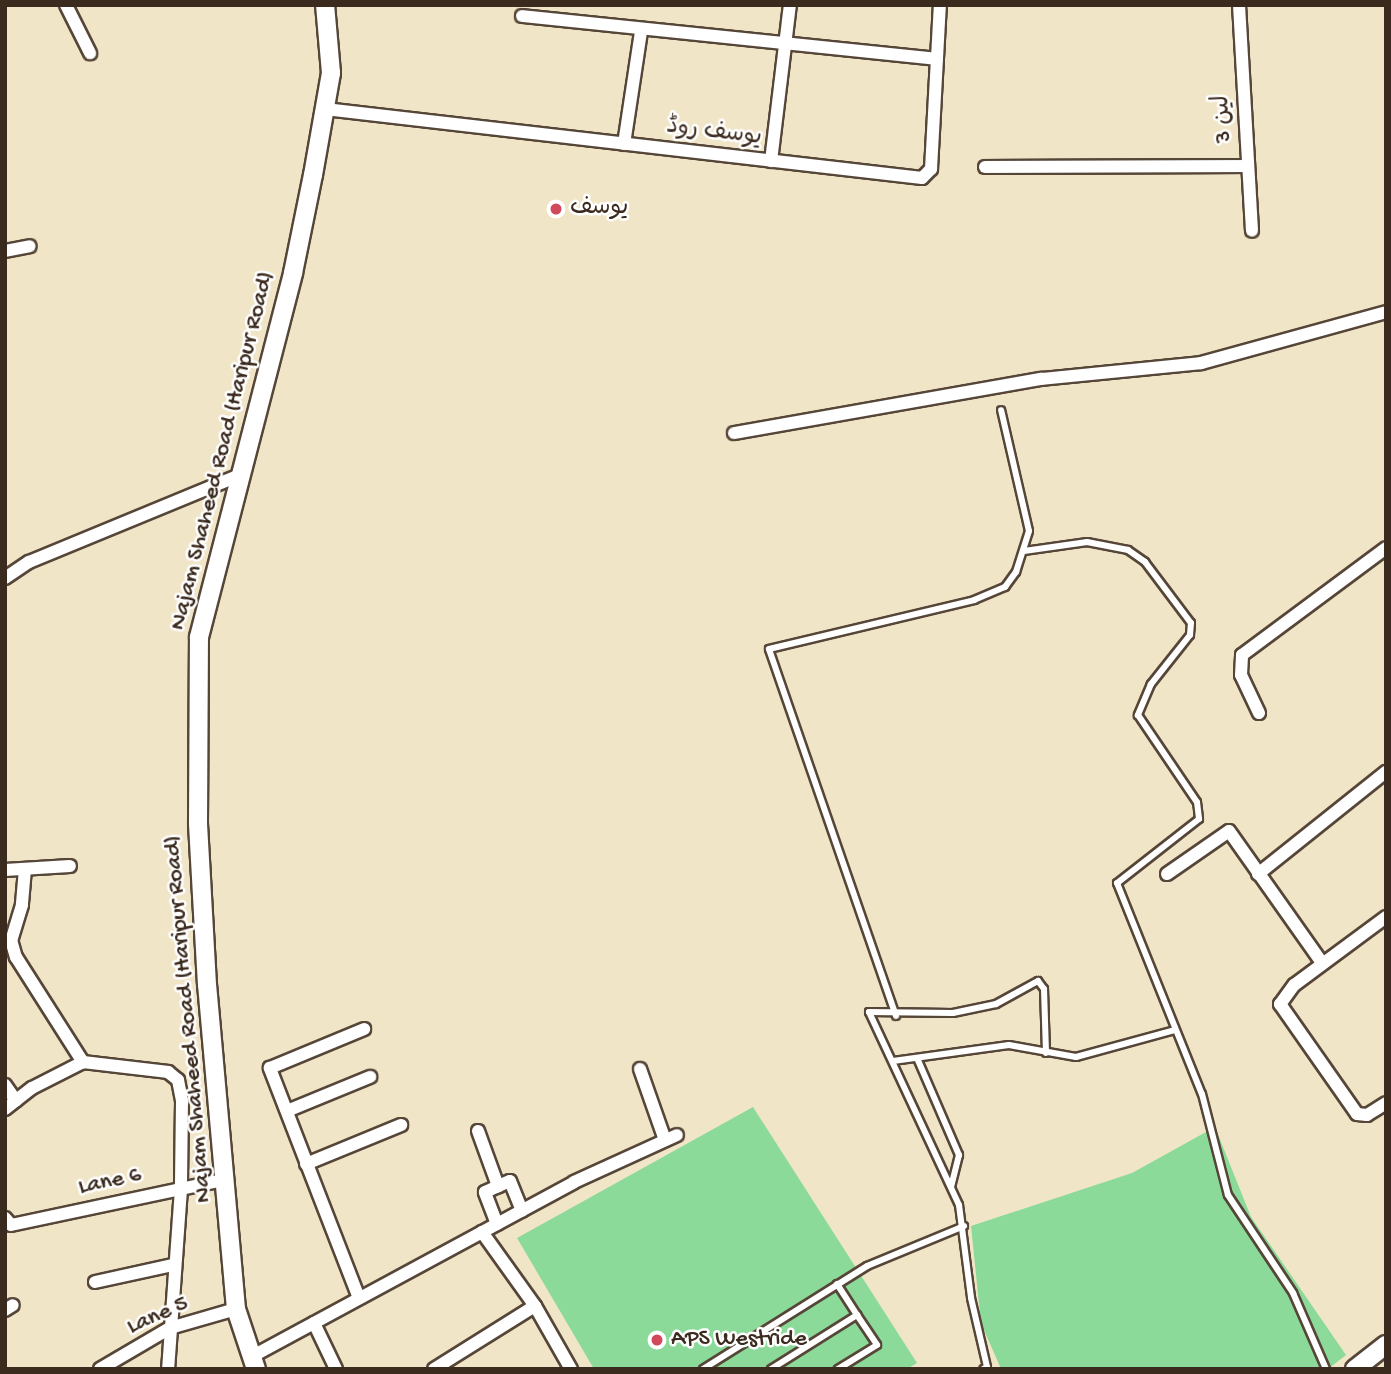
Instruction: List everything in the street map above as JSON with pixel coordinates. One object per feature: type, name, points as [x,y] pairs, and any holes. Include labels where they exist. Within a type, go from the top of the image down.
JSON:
[{"type":"main road","name":"Najam Shaheed Road (Haripur Road)","points":[[254,1363],[236,1309],[228,1179],[206,971],[198,822],[199,637],[238,476],[293,273],[331,73],[326,5]]},
{"type":"main road","points":[[1355,1369],[1386,1345]]},
{"type":"street","points":[[66,5],[90,53]]},
{"type":"street","points":[[771,161],[790,5]]},
{"type":"street","name":"یوسف روڈ","points":[[325,109],[922,178],[931,169],[940,5]]},
{"type":"street","name":"لین 3","points":[[1239,5],[1252,231]]},
{"type":"street","points":[[522,16],[641,31],[937,59]]},
{"type":"street","points":[[624,144],[641,31]]},
{"type":"street","points":[[985,167],[1248,166]]},
{"type":"street","points":[[5,251],[30,246]]},
{"type":"street","points":[[734,433],[1041,379],[1200,363],[1386,312]]},
{"type":"street","points":[[5,578],[29,562],[238,476]]},
{"type":"street","points":[[1259,713],[1241,676],[1238,664],[1242,655],[1386,548]]},
{"type":"street","points":[[1258,874],[1386,772]]},
{"type":"street","points":[[1167,874],[1224,831],[1234,836],[1322,963]]},
{"type":"street","points":[[5,870],[70,866]]},
{"type":"street","points":[[25,869],[22,905],[11,940],[16,957],[83,1062]]},
{"type":"street","points":[[1386,917],[1282,996],[1283,1011],[1357,1114],[1367,1115],[1386,1103]]},
{"type":"street","points":[[359,1298],[270,1068],[365,1029]]},
{"type":"street","points":[[5,1084],[10,1105],[83,1062],[168,1072],[178,1080],[182,1101],[181,1189],[173,1265],[168,1369]]},
{"type":"street","points":[[254,1363],[314,1322],[522,1211],[671,1137],[640,1069]]},
{"type":"street","points":[[287,1111],[370,1077]]},
{"type":"street","points":[[306,1164],[401,1125]]},
{"type":"street","points":[[478,1131],[498,1186]]},
{"type":"street","name":"Lane 6","points":[[5,1218],[11,1225],[228,1179]]},
{"type":"street","points":[[497,1224],[485,1192],[510,1181],[522,1211]]},
{"type":"street","points":[[482,1232],[535,1306],[571,1369]]},
{"type":"street","points":[[95,1282],[173,1265]]},
{"type":"street","points":[[434,1369],[535,1306]]},
{"type":"street","name":"Lane 5","points":[[100,1369],[170,1328],[236,1309]]},
{"type":"street","points":[[314,1322],[336,1369]]},
{"type":"lane","points":[[896,1016],[769,649],[995,592],[1016,572],[1029,531],[1001,410]]},
{"type":"lane","points":[[1024,551],[1087,542],[1128,550],[1145,562],[1191,623],[1190,635],[1151,684],[1138,705],[1138,715],[1197,802],[1199,819],[1118,883],[1202,1094],[1228,1195],[1293,1293],[1326,1369]]},
{"type":"lane","points":[[986,1368],[971,1298],[964,1226],[951,1186],[869,1012],[896,1016],[953,1013],[996,1004],[1038,981],[1044,989],[1046,1053]]},
{"type":"lane","points":[[893,1061],[1009,1045],[1076,1058],[1175,1030]]},
{"type":"lane","points":[[918,1058],[959,1155],[951,1186]]},
{"type":"lane","points":[[703,1369],[837,1284],[887,1257],[964,1226]]},
{"type":"lane","points":[[837,1284],[877,1345],[838,1369]]},
{"type":"lane","points":[[771,1369],[857,1315]]},
{"type":"green space","points":[[753,1107],[917,1363],[907,1369],[594,1369],[517,1238]]},
{"type":"green space","points":[[1215,1127],[1251,1217],[1346,1355],[1328,1369],[1001,1369],[981,1323],[971,1226],[1132,1173]]},
{"type":"place","name":"یوسف","points":[[556,209]]},
{"type":"place","name":"APS Westride","points":[[657,1340]]}]
